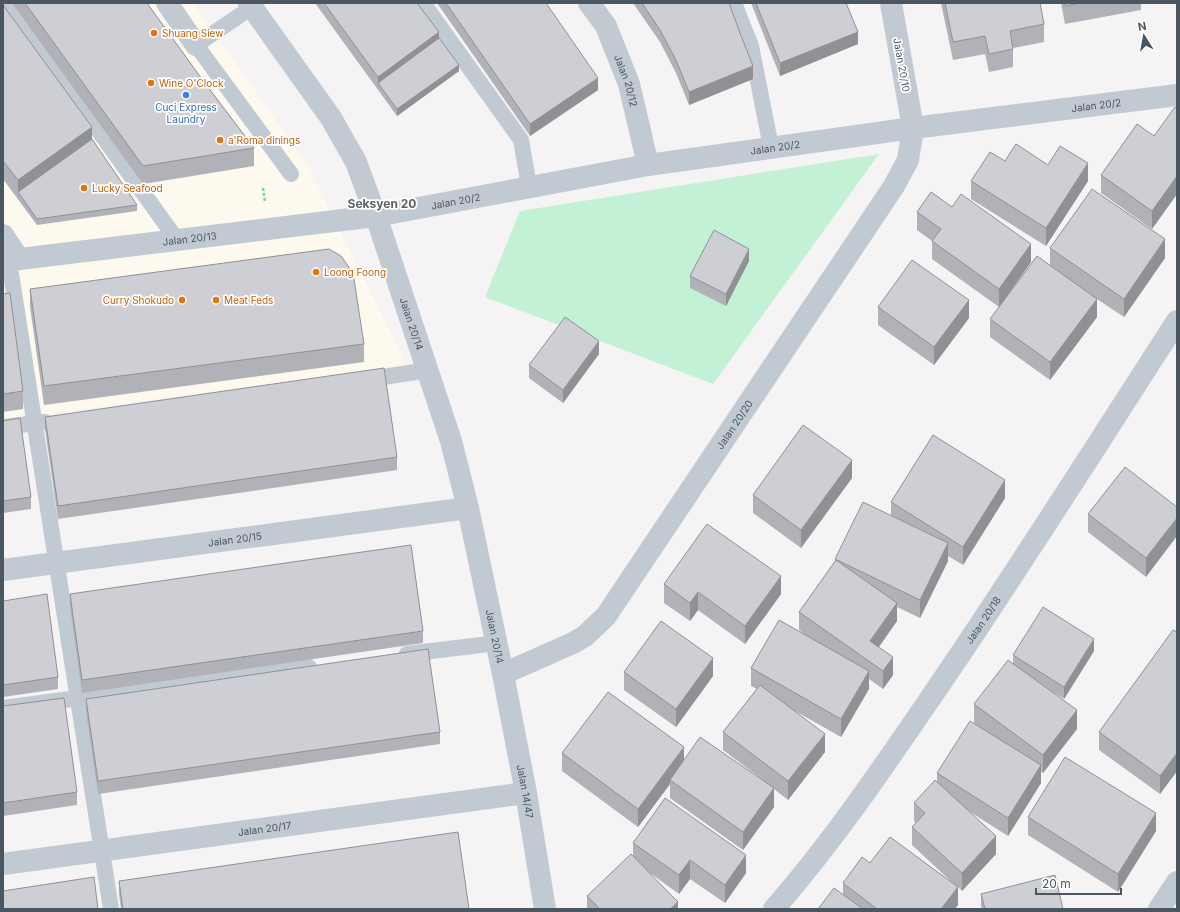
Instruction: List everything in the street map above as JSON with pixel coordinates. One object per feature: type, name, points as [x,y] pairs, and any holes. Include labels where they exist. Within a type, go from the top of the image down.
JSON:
[{"type":"street","points":[[167,3],[196,45]]},
{"type":"street","name":"Jalan 20/12","points":[[589,3],[606,26],[629,84],[648,165]]},
{"type":"street","name":"Jalan 20/10","points":[[891,3],[913,128]]},
{"type":"street","name":"Jalan 20/14","points":[[251,5],[331,118],[356,162],[376,216],[451,441],[468,508],[503,674]]},
{"type":"street","name":"Jalan 20/2","points":[[376,216],[529,186],[648,165],[913,128],[1177,95]]},
{"type":"street","name":"Jalan 20/20","points":[[503,674],[573,643],[585,636],[606,616],[894,186],[908,160],[913,128]]},
{"type":"street","name":"Jalan 20/13","points":[[10,260],[376,216]]},
{"type":"street","points":[[3,235],[10,260]]},
{"type":"street","name":"Jalan 20/18","points":[[774,909],[805,873],[869,789],[989,612],[1177,321]]},
{"type":"street","name":"Jalan 20/15","points":[[3,570],[468,508]]},
{"type":"street","name":"Jalan 14/47","points":[[503,674],[526,793],[545,909]]},
{"type":"street","name":"Jalan 20/17","points":[[3,864],[526,793]]},
{"type":"street","points":[[1159,909],[1177,882]]},
{"type":"lane","points":[[6,3],[177,240]]},
{"type":"lane","points":[[423,3],[521,140],[529,186]]},
{"type":"lane","points":[[734,3],[751,46],[771,147]]},
{"type":"lane","points":[[251,5],[196,45],[291,174]]},
{"type":"lane","points":[[10,260],[111,909]]},
{"type":"lane","points":[[346,383],[428,370]]},
{"type":"lane","points":[[3,427],[58,420]]},
{"type":"lane","points":[[394,656],[497,643]]},
{"type":"lane","points":[[3,708],[323,665]]},
{"type":"path","points":[[263,188],[266,206]]},
{"type":"shaded area","points":[[3,3],[193,3],[307,164],[407,365],[3,420]]},
{"type":"green space","points":[[879,154],[713,384],[485,297],[520,211]]},
{"type":"building","points":[[25,3],[147,3],[254,148],[143,166]]},
{"type":"building","points":[[324,3],[417,3],[439,32],[378,77]]},
{"type":"building","points":[[446,3],[546,3],[598,78],[530,124]]},
{"type":"building","points":[[642,3],[729,3],[753,66],[689,92],[676,60],[660,30]]},
{"type":"building","points":[[756,3],[846,3],[858,32],[780,63]]},
{"type":"building","points":[[945,3],[1040,3],[1044,24],[1010,31],[1013,49],[989,54],[985,36],[953,42]]},
{"type":"building","points":[[1065,3],[1080,3],[1065,6]]},
{"type":"building","points":[[3,5],[92,127],[18,180],[3,161]]},
{"type":"building","points":[[439,38],[459,65],[397,109],[378,83]]},
{"type":"building","points":[[1175,107],[1177,109],[1177,176],[1152,211],[1101,175],[1137,124],[1154,136]]},
{"type":"building","points":[[92,139],[137,205],[37,219],[18,192]]},
{"type":"building","points":[[1016,144],[1048,165],[1060,146],[1088,163],[1046,228],[971,181],[990,152],[1005,161]]},
{"type":"building","points":[[1092,189],[1165,239],[1124,299],[1050,248]]},
{"type":"building","points":[[931,192],[952,207],[961,194],[1031,244],[999,289],[932,241],[941,229],[917,212]]},
{"type":"building","points":[[714,230],[749,249],[726,294],[690,276]]},
{"type":"building","points":[[329,249],[341,256],[353,273],[364,344],[44,386],[30,289]]},
{"type":"building","points":[[1037,256],[1097,299],[1050,362],[990,319]]},
{"type":"building","points":[[912,260],[969,300],[934,347],[878,307]]},
{"type":"building","points":[[10,293],[23,391],[3,394],[3,294]]},
{"type":"building","points":[[565,317],[599,341],[563,390],[529,365]]},
{"type":"building","points":[[384,368],[397,457],[58,506],[45,417]]},
{"type":"building","points":[[20,418],[31,497],[3,501],[3,421]]},
{"type":"building","points":[[803,425],[852,460],[801,530],[753,495]]},
{"type":"building","points":[[933,435],[1005,480],[963,547],[891,502]]},
{"type":"building","points":[[1125,467],[1177,507],[1177,518],[1146,558],[1088,514]]},
{"type":"building","points":[[863,502],[948,543],[920,600],[835,559]]},
{"type":"building","points":[[707,524],[781,576],[745,626],[698,592],[690,603],[664,584]]},
{"type":"building","points":[[411,545],[423,631],[82,680],[70,594]]},
{"type":"building","points":[[836,560],[897,603],[870,641],[893,657],[883,671],[799,612]]},
{"type":"building","points":[[47,594],[58,677],[3,685],[3,601]]},
{"type":"building","points":[[1043,607],[1094,639],[1064,687],[1013,655]]},
{"type":"building","points":[[779,620],[869,671],[841,719],[751,668]]},
{"type":"building","points":[[661,621],[713,658],[676,709],[624,672]]},
{"type":"building","points":[[1173,630],[1177,632],[1177,753],[1160,776],[1099,732]]},
{"type":"building","points":[[428,649],[440,732],[98,781],[86,699]]},
{"type":"building","points":[[1008,660],[1077,710],[1043,755],[974,704]]},
{"type":"building","points":[[760,685],[825,734],[788,781],[723,732]]},
{"type":"building","points":[[608,692],[684,747],[638,809],[562,753]]},
{"type":"building","points":[[64,698],[77,792],[3,803],[3,706]]},
{"type":"building","points":[[970,721],[1041,765],[1008,818],[937,773]]},
{"type":"building","points":[[700,737],[774,788],[743,832],[670,780]]},
{"type":"building","points":[[1065,757],[1156,813],[1118,874],[1028,817]]},
{"type":"building","points":[[935,780],[996,836],[962,873],[912,827],[925,813],[914,803]]},
{"type":"building","points":[[665,798],[746,855],[725,885],[690,860],[679,875],[633,843]]},
{"type":"building","points":[[458,832],[469,909],[123,909],[119,881]]},
{"type":"building","points":[[890,837],[958,887],[941,909],[877,909],[843,883],[862,857],[870,863]]},
{"type":"building","points":[[631,854],[678,902],[670,909],[600,909],[587,896]]},
{"type":"building","points":[[1055,875],[1063,909],[985,909],[981,894]]},
{"type":"building","points":[[94,877],[98,909],[3,909],[3,891]]},
{"type":"building","points":[[834,888],[863,909],[818,909]]},
{"type":"place","name":"Shuang Siew","points":[[154,33]]},
{"type":"place","name":"Wine O'Clock","points":[[151,83]]},
{"type":"place","name":"Cuci Express Laundry","points":[[186,95]]},
{"type":"place","name":"a'Roma dinings","points":[[220,140]]},
{"type":"place","name":"Lucky Seafood","points":[[84,188]]},
{"type":"place","name":"Loong Foong","points":[[316,272]]},
{"type":"place","name":"Curry Shokudo","points":[[182,300]]},
{"type":"place","name":"Meat Feds","points":[[216,300]]},
{"type":"district","name":"Seksyen 20","points":[[382,203]]}]
